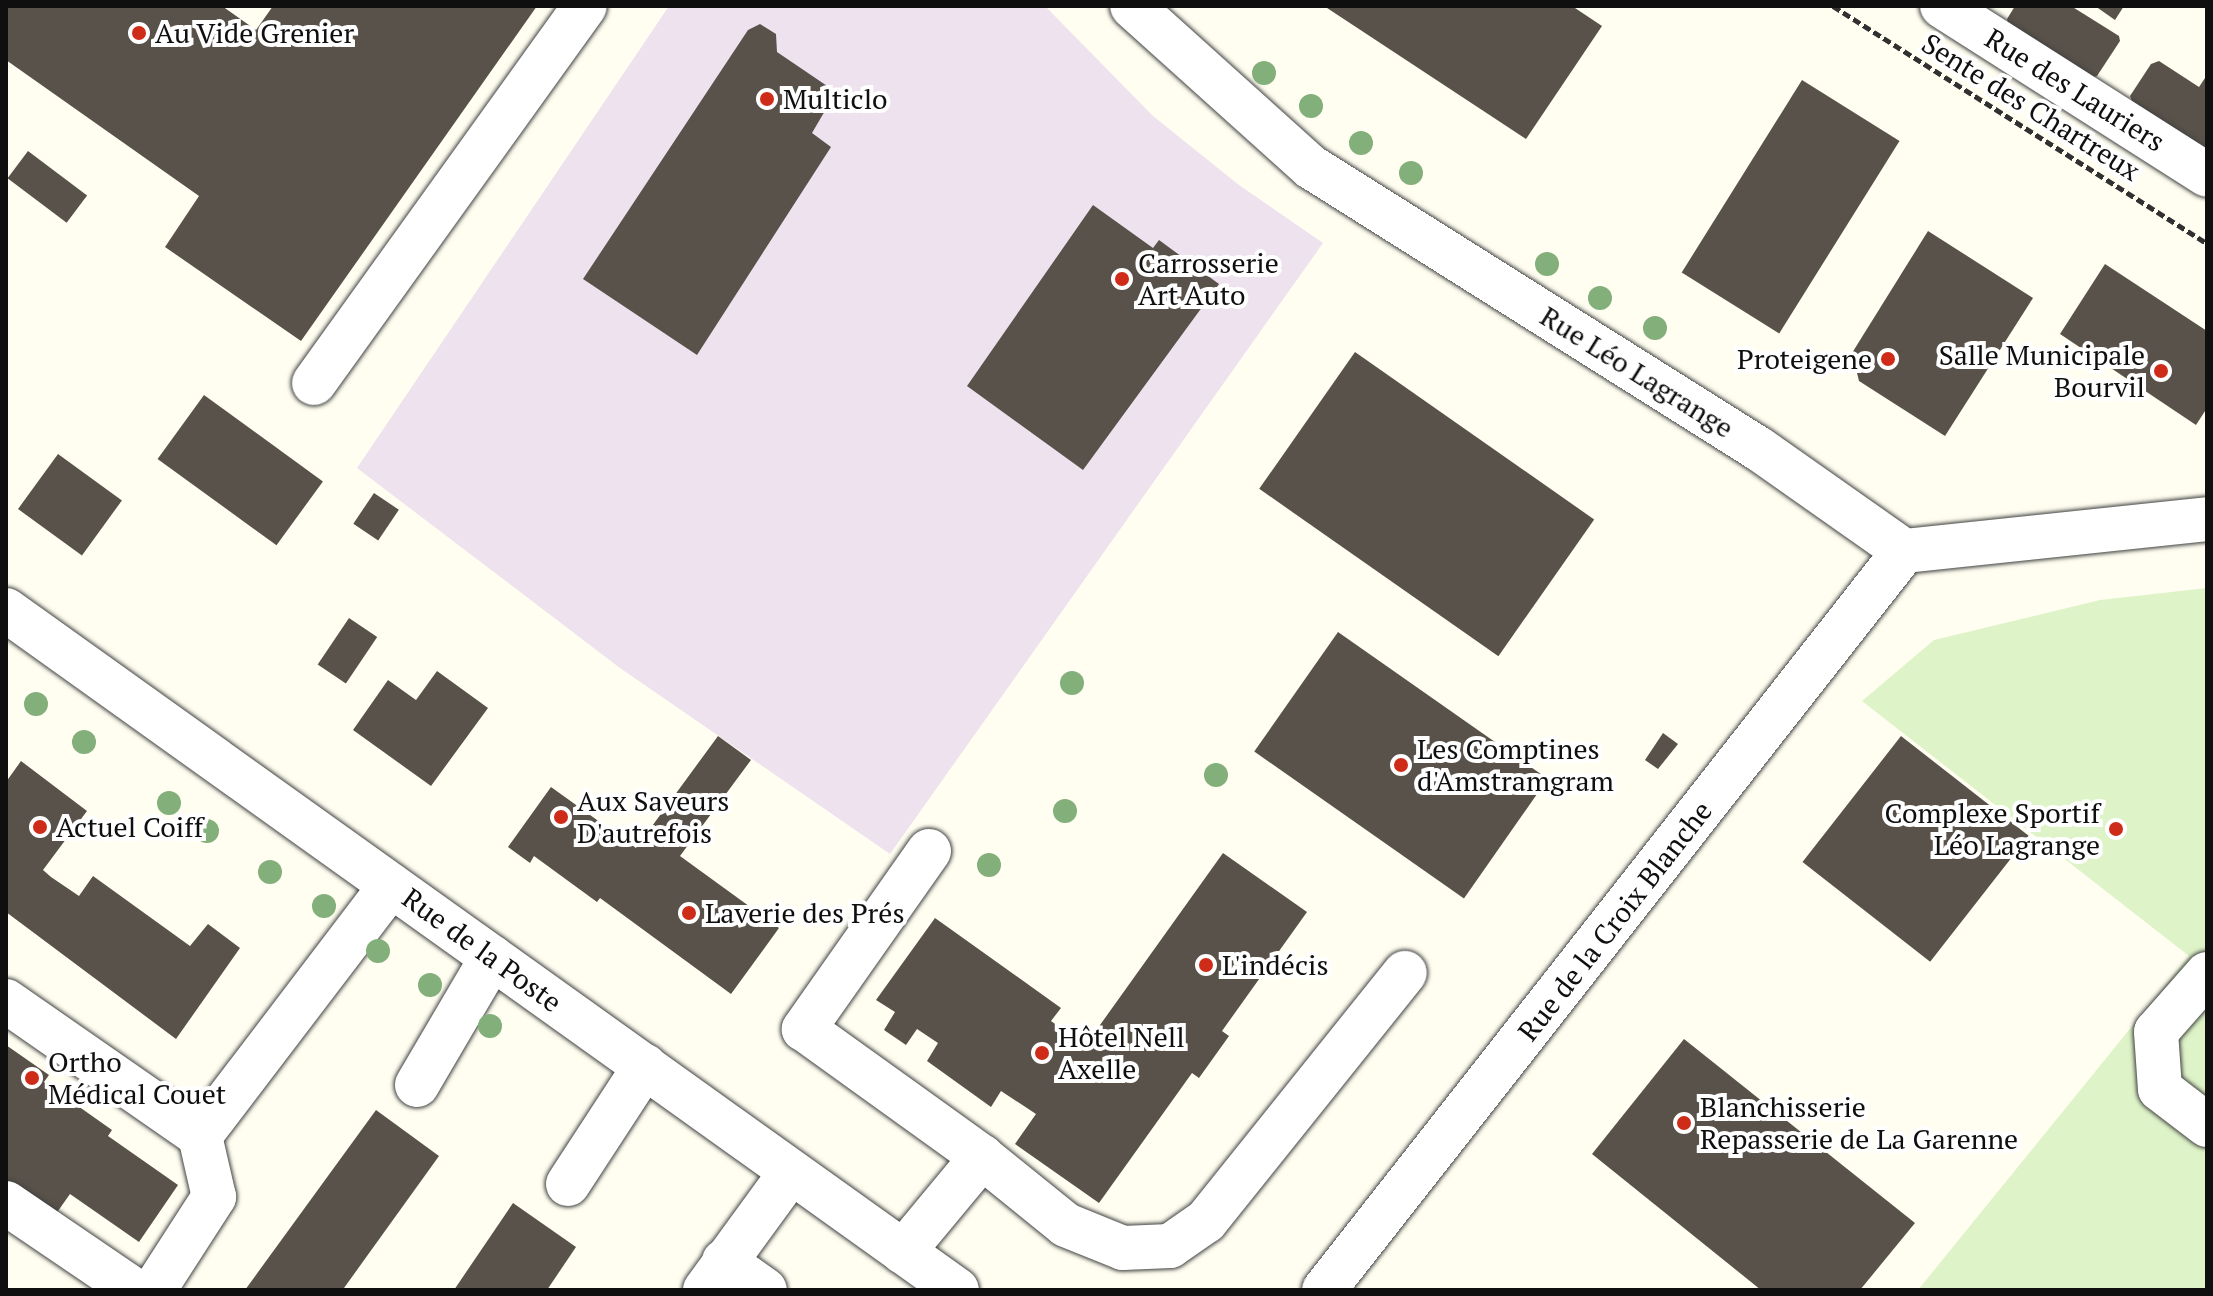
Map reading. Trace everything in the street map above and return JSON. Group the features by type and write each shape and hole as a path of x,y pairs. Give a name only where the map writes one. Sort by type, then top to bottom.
{"street":[{"path":"314,383 585,6"},
{"name":"Rue Léo Lagrange","path":"1132,6 1311,167 1759,449 1904,551"},
{"name":"Rue des Lauriers","path":"1942,6 2207,175"},
{"path":"1904,551 2207,519"},
{"name":"Rue de la Croix Blanche","path":"1324,1290 1904,551"},
{"name":"Rue de la Poste","path":"6,610 957,1290"},
{"path":"929,851 804,1029 982,1157 1066,1225 1123,1248 1170,1246 1206,1221 1405,973"},
{"path":"200,1136 391,885"},
{"path":"417,1085 492,957"},
{"path":"2207,974 2156,1032 2160,1089 2207,1125"},
{"path":"6,1001 200,1136 214,1197 154,1290"},
{"path":"568,1184 645,1066"},
{"path":"903,1252 982,1157"},
{"path":"765,1290 715,1276 791,1172"},
{"path":"6,1203 134,1290"}],"path":[{"name":"Sente des Chartreux","path":"1833,6 2207,243"}],"shaded area":[{"path":"669,6 1045,6 1153,116 1239,185 1323,243 890,854 620,668 357,468"}],"green space":[{"name":"Complexe Sportif Léo Lagrange","path":"2207,588 2207,1290 1918,1290 2189,956 1862,701 1934,640 2100,600"}],"building":[{"path":"6,6 222,6 256,30 273,6 537,6 301,341 165,247 199,196 6,60"},
{"path":"1324,6 1572,6 1602,26 1526,139"},
{"path":"2015,6 2071,6 2119,36 2120,41 2097,76 2090,78 2009,26 2007,19"},
{"path":"2095,6 2124,6 2115,20"},
{"path":"760,24 776,34 777,52 836,92 812,133 831,147 697,355 583,279 748,30"},
{"path":"2159,61 2199,87 2207,75 2207,155 2134,106 2130,96 2151,64"},
{"path":"1802,80 1900,141 1779,333 1682,273"},
{"path":"28,151 87,196 67,223 8,178"},
{"path":"1093,205 1153,248 1159,240 1219,284 1083,470 967,386"},
{"path":"1928,231 2033,298 1945,436 1859,381 1852,353"},
{"name":"Salle Municipale Bourvil","path":"2105,264 2207,331 2207,408 2196,425 2060,334"},
{"path":"1355,352 1594,519 1498,656 1259,489"},
{"path":"204,395 323,481 276,545 158,459"},
{"path":"58,454 122,500 82,555 18,509"},
{"path":"374,493 399,510 378,540 353,524"},
{"path":"349,618 377,637 346,683 318,664"},
{"name":"Les Comptines d'Amstramgram","path":"1338,632 1548,779 1464,898 1254,752"},
{"path":"437,671 488,708 431,786 353,730 388,680 416,700"},
{"path":"1663,733 1678,744 1658,769 1645,760"},
{"path":"718,736 751,760 680,856 779,928 731,994 600,898 597,902 534,856 530,863 508,847 551,787 636,848"},
{"path":"1901,736 2029,836 1930,962 1802,862"},
{"path":"21,761 87,811 43,870 51,877 79,896 93,876 190,946 208,924 240,948 176,1039 6,912 6,782"},
{"name":"Hôtel Nell Axelle","path":"1223,853 1307,912 1222,1031 1229,1036 1199,1078 1192,1073 1099,1203 1015,1144 1036,1114 1001,1091 991,1107 927,1061 938,1043 917,1029 906,1045 884,1030 895,1012 876,1000 935,918 1061,1008 1051,1021 1085,1046"},
{"path":"1684,1039 1915,1223 1860,1290 1761,1290 1592,1154"},
{"path":"6,1045 49,1075 44,1082 112,1130 108,1136 178,1185 139,1242 70,1194 53,1218 6,1185"},
{"path":"376,1110 439,1156 344,1288 245,1290"},
{"path":"513,1203 576,1247 547,1290 454,1290"}],"place":[{"name":"Au Vide Grenier","path":"139,33"},
{"name":"Multiclo","path":"767,99"},
{"name":"Carrosserie Art Auto","path":"1122,279"},
{"name":"Proteigene","path":"1888,359"},
{"name":"Salle Municipale Bourvil","path":"2161,371"},
{"name":"Les Comptines d'Amstramgram","path":"1401,765"},
{"name":"Aux Saveurs D'autrefois","path":"561,817"},
{"name":"Actuel Coiff","path":"40,827"},
{"name":"Complexe Sportif Léo Lagrange","path":"2116,829"},
{"name":"Laverie des Prés","path":"689,913"},
{"name":"L'indécis","path":"1206,965"},
{"name":"Hôtel Nell Axelle","path":"1042,1053"},
{"name":"Ortho Médical Couet","path":"32,1078"},
{"name":"Blanchisserie Repasserie de La Garenne","path":"1684,1123"}]}
